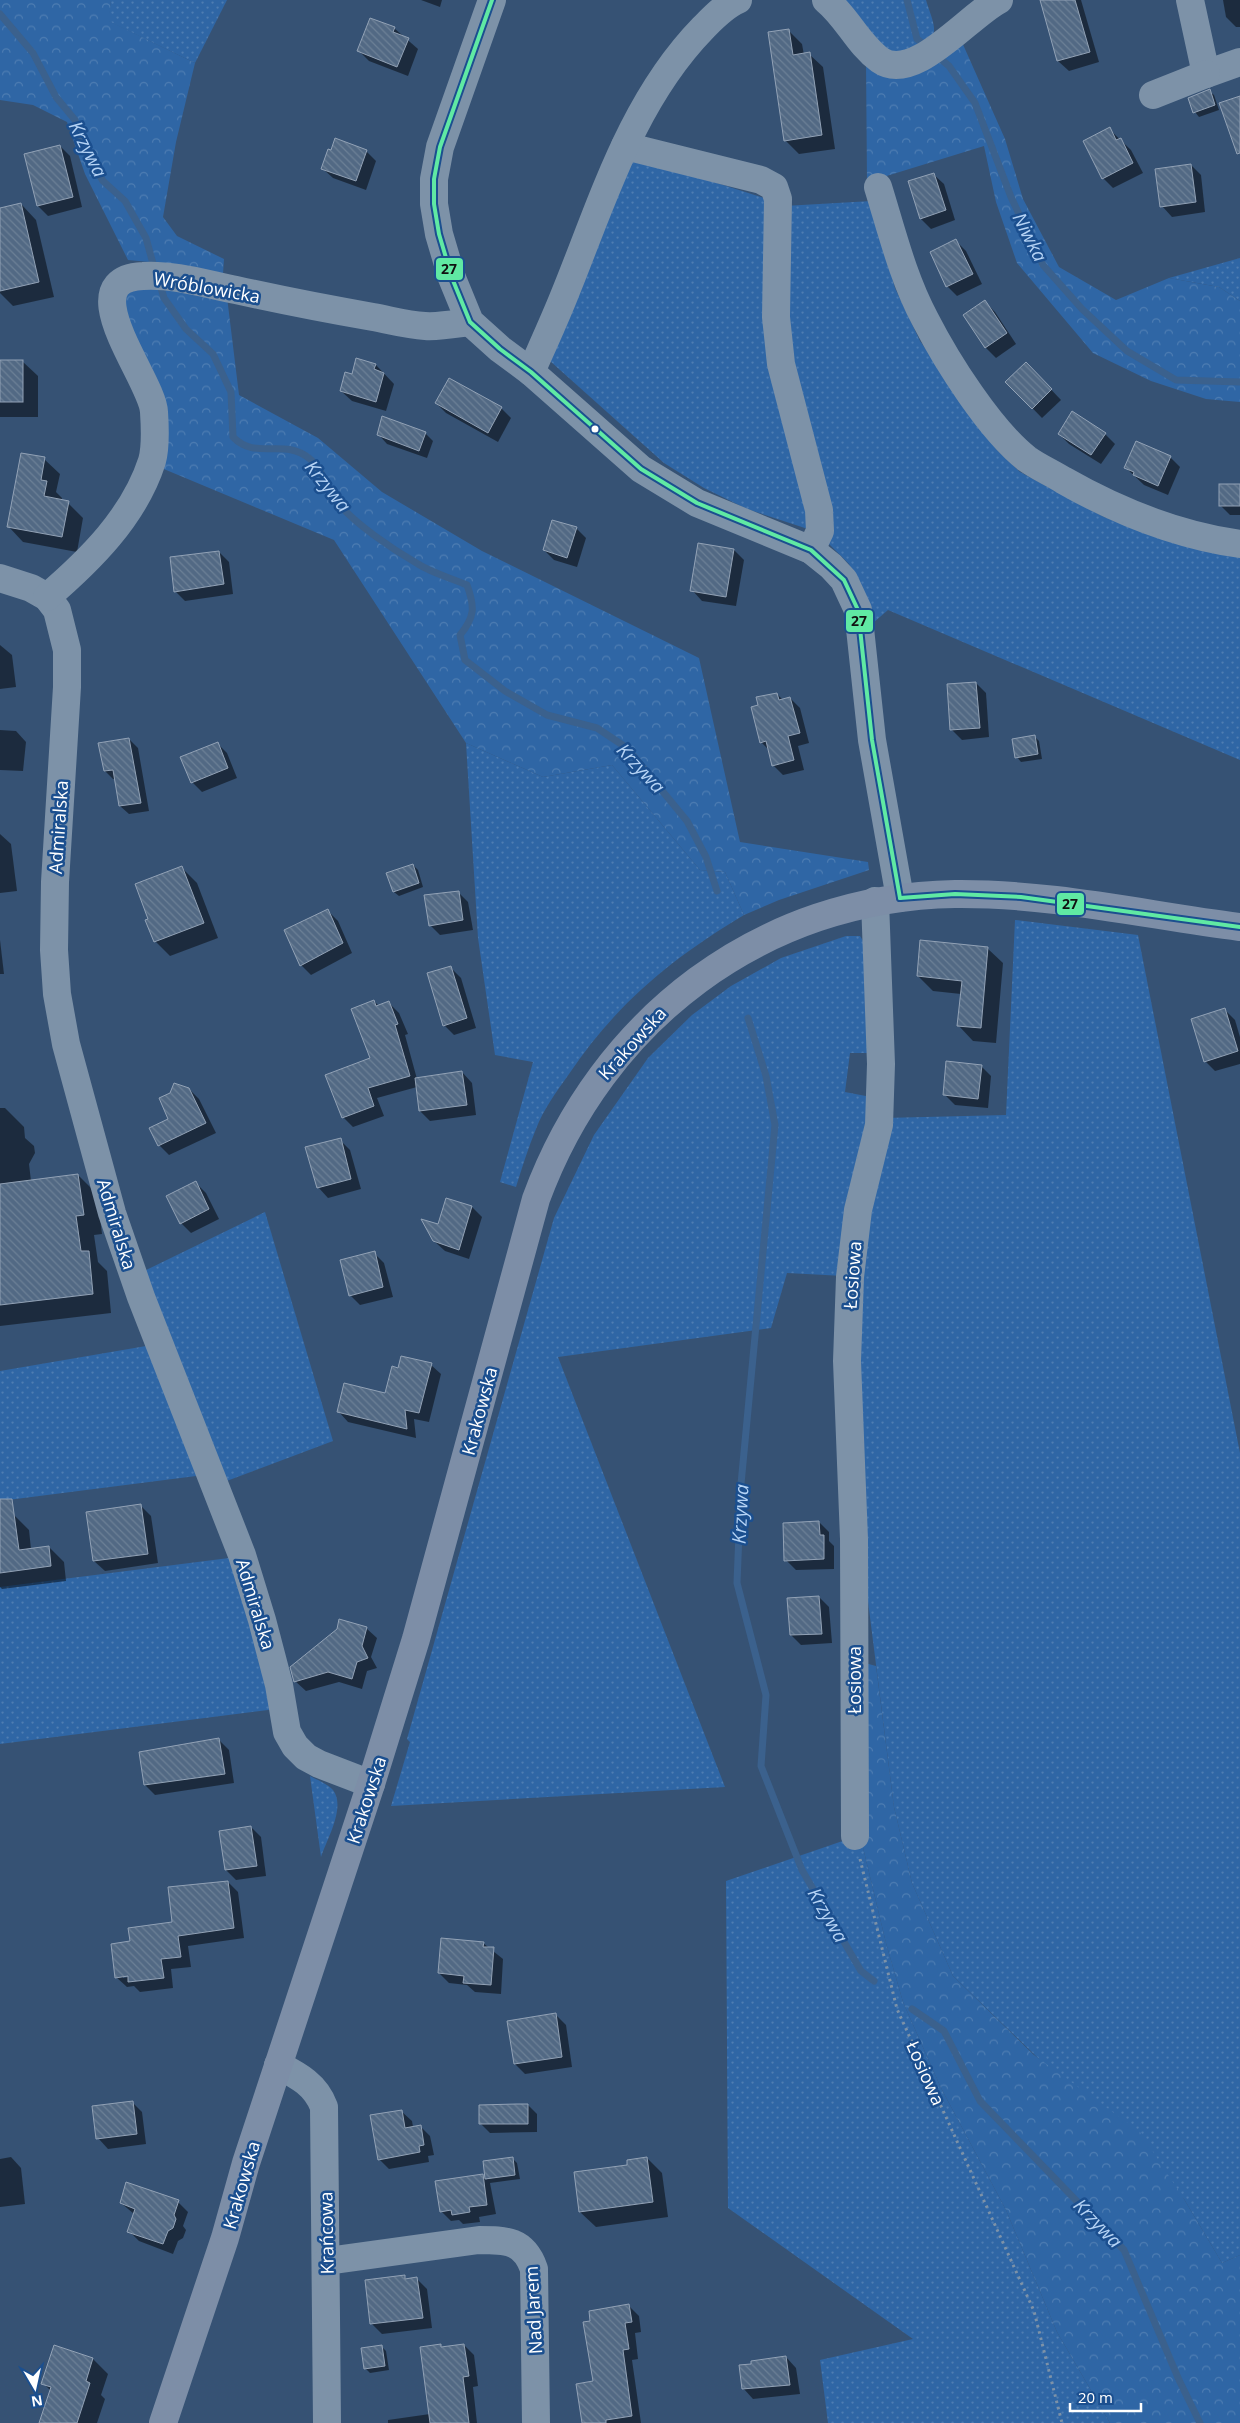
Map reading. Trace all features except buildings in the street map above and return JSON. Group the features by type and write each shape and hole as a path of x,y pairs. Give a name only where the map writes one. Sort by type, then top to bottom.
{"main road":[{"name":"Krakowska","path":"163,2423 225,2238 278,2065 371,1784 422,1620 536,1199 554,1155 582,1102 608,1066 642,1027 704,974 772,935 816,917 888,900 955,894 1021,897 1240,927"}],"street":[{"path":"470,322 452,278 439,234 434,204 434,179 440,147 492,0"},
{"path":"531,372 625,146 638,120 685,47 713,18 738,0"},
{"path":"826,0 879,59 891,66 904,65 929,53 968,21 998,0"},
{"path":"1190,0 1206,74"},
{"path":"1153,95 1240,62"},
{"path":"625,146 761,180 774,187 778,199 776,317 781,364 818,510 820,531 811,550"},
{"path":"878,187 904,272 924,319 959,377 1004,436 1028,459 1122,512 1168,528 1240,544"},
{"name":"Wróblowicka","path":"48,598 79,569 112,532 137,496 152,460 154,409 148,389 123,341 112,307 112,295 115,286 122,280 143,276 181,279 331,310 425,326 470,322"},
{"name":"Łosiowa","path":"470,322 500,349 531,372 641,468 697,503 811,550 831,566 844,580 858,610 888,900 879,1125 858,1210 850,1277 847,1360 854,1539 854,1836"},
{"path":"0,578 31,588 48,598"},
{"name":"Admiralska","path":"48,598 57,610 68,650 55,882 54,950 58,994 66,1044 79,1094 112,1213 140,1297 242,1555 272,1657 287,1732 295,1746 306,1757 318,1764 371,1784"},
{"name":"Krańcowa","path":"278,2065 311,2085 320,2094 324,2107 327,2260 327,2423"},
{"name":"Nad Jarem","path":"327,2260 479,2240 503,2240 519,2246 529,2255 534,2270 536,2423"}],"path":[{"name":"Łosiowa","path":"854,1836 897,2009 1034,2311 1062,2423"}],"green space":[{"path":"0,0 111,0 109,21 195,63 176,142 163,217 177,236 224,259 223,274 182,265 128,260 85,174 67,122 33,105 0,100"},
{"path":"111,0 227,0 195,63 108,21"},
{"path":"840,0 926,0 934,28 931,39 921,49 899,53 884,53"},
{"path":"961,40 1005,139 1023,199 1059,267 1116,300 1169,278 1219,287 1240,301 1240,402 1206,399 1151,381 1093,353 1017,263 996,202 984,146 867,182 866,60"},
{"path":"629,155 770,200 811,530 747,509 704,488 664,463 550,361"},
{"path":"872,201 895,288 920,341 997,450 1020,472 1104,517 1150,534 1240,552 1240,760 888,610 873,623 849,564 824,539 787,364 784,206"},
{"path":"1240,258 1240,301 1219,287 1169,278"},
{"path":"142,283 227,297 239,395 318,438 382,492 482,551 699,658 740,842 868,862 869,870 779,900 744,915 725,872 700,870 612,765 543,777 466,743 334,540 159,467 122,309 125,294"},
{"path":"466,743 543,777 612,765 700,870 725,872 744,915 669,966 626,1004 606,1026 587,1049 546,1108 533,1136 516,1187 500,1182 533,1062 495,1055 478,938"},
{"path":"1015,920 1138,935 1240,1453 1240,2255 1222,2263 1184,2199 953,1976 912,1883 894,1807 860,1538 857,1277 884,1118 1006,1115"},
{"path":"846,936 860,936 867,947 867,1053 850,1053 845,1092 871,1097 844,1276 787,1273 771,1328 558,1357 725,1787 391,1806 410,1742 407,1739 554,1218 594,1135 648,1058 692,1015 731,986 781,958"},
{"path":"265,1212 333,1441 224,1482 140,1273"},
{"path":"152,1345 204,1475 0,1501 0,1371"},
{"path":"237,1557 276,1709 0,1744 0,1587"},
{"path":"861,1662 876,1666 894,1807 912,1883 953,1976 1034,2055 1140,2132 1184,2199 1222,2263 1240,2255 1240,2423 1110,2423 1057,2332 1006,2210 941,2088 903,2002 886,1943 860,1835"},
{"path":"310,1776 331,1788 336,1797 337,1805 334,1823 321,1857"},
{"path":"860,1835 886,1943 903,2002 941,2088 1006,2210 1057,2332 1110,2423 828,2423 820,2360 913,2339 728,2208 726,1881"}],"waterway":[{"name":"Niwka","path":"907,0 917,39 926,46"},
{"name":"Krzywa","path":"0,14 33,53 56,97 75,120 84,149 103,181 125,201 146,238 155,271"},
{"name":"Niwka","path":"936,55 949,66 975,103 1011,197 1043,265 1082,309 1127,351 1176,380 1240,382"},
{"name":"Krzywa","path":"159,281 164,298 186,329 213,354 231,392 233,437 242,444 251,447 290,450 310,459 321,473 336,501 374,536 423,567 467,585 472,612 469,623 460,635 465,660 505,691 547,715 597,728 627,748 687,821 706,857 717,891"},
{"name":"Krzywa","path":"748,1018 766,1076 775,1125 741,1484 737,1583 766,1695 761,1766 802,1870 861,1971 874,1981"},
{"name":"Krzywa","path":"912,2009 944,2031 980,2101 1124,2250 1179,2380 1200,2423"}],"transit line":[{"name":"27","path":"492,0 440,147 434,179 434,204 439,234 452,278 470,322 500,349 531,372 641,469 697,503 811,550 844,580 858,610 872,740 900,898"},
{"name":"27","path":"900,898 955,894 1021,897 1240,927"}]}
